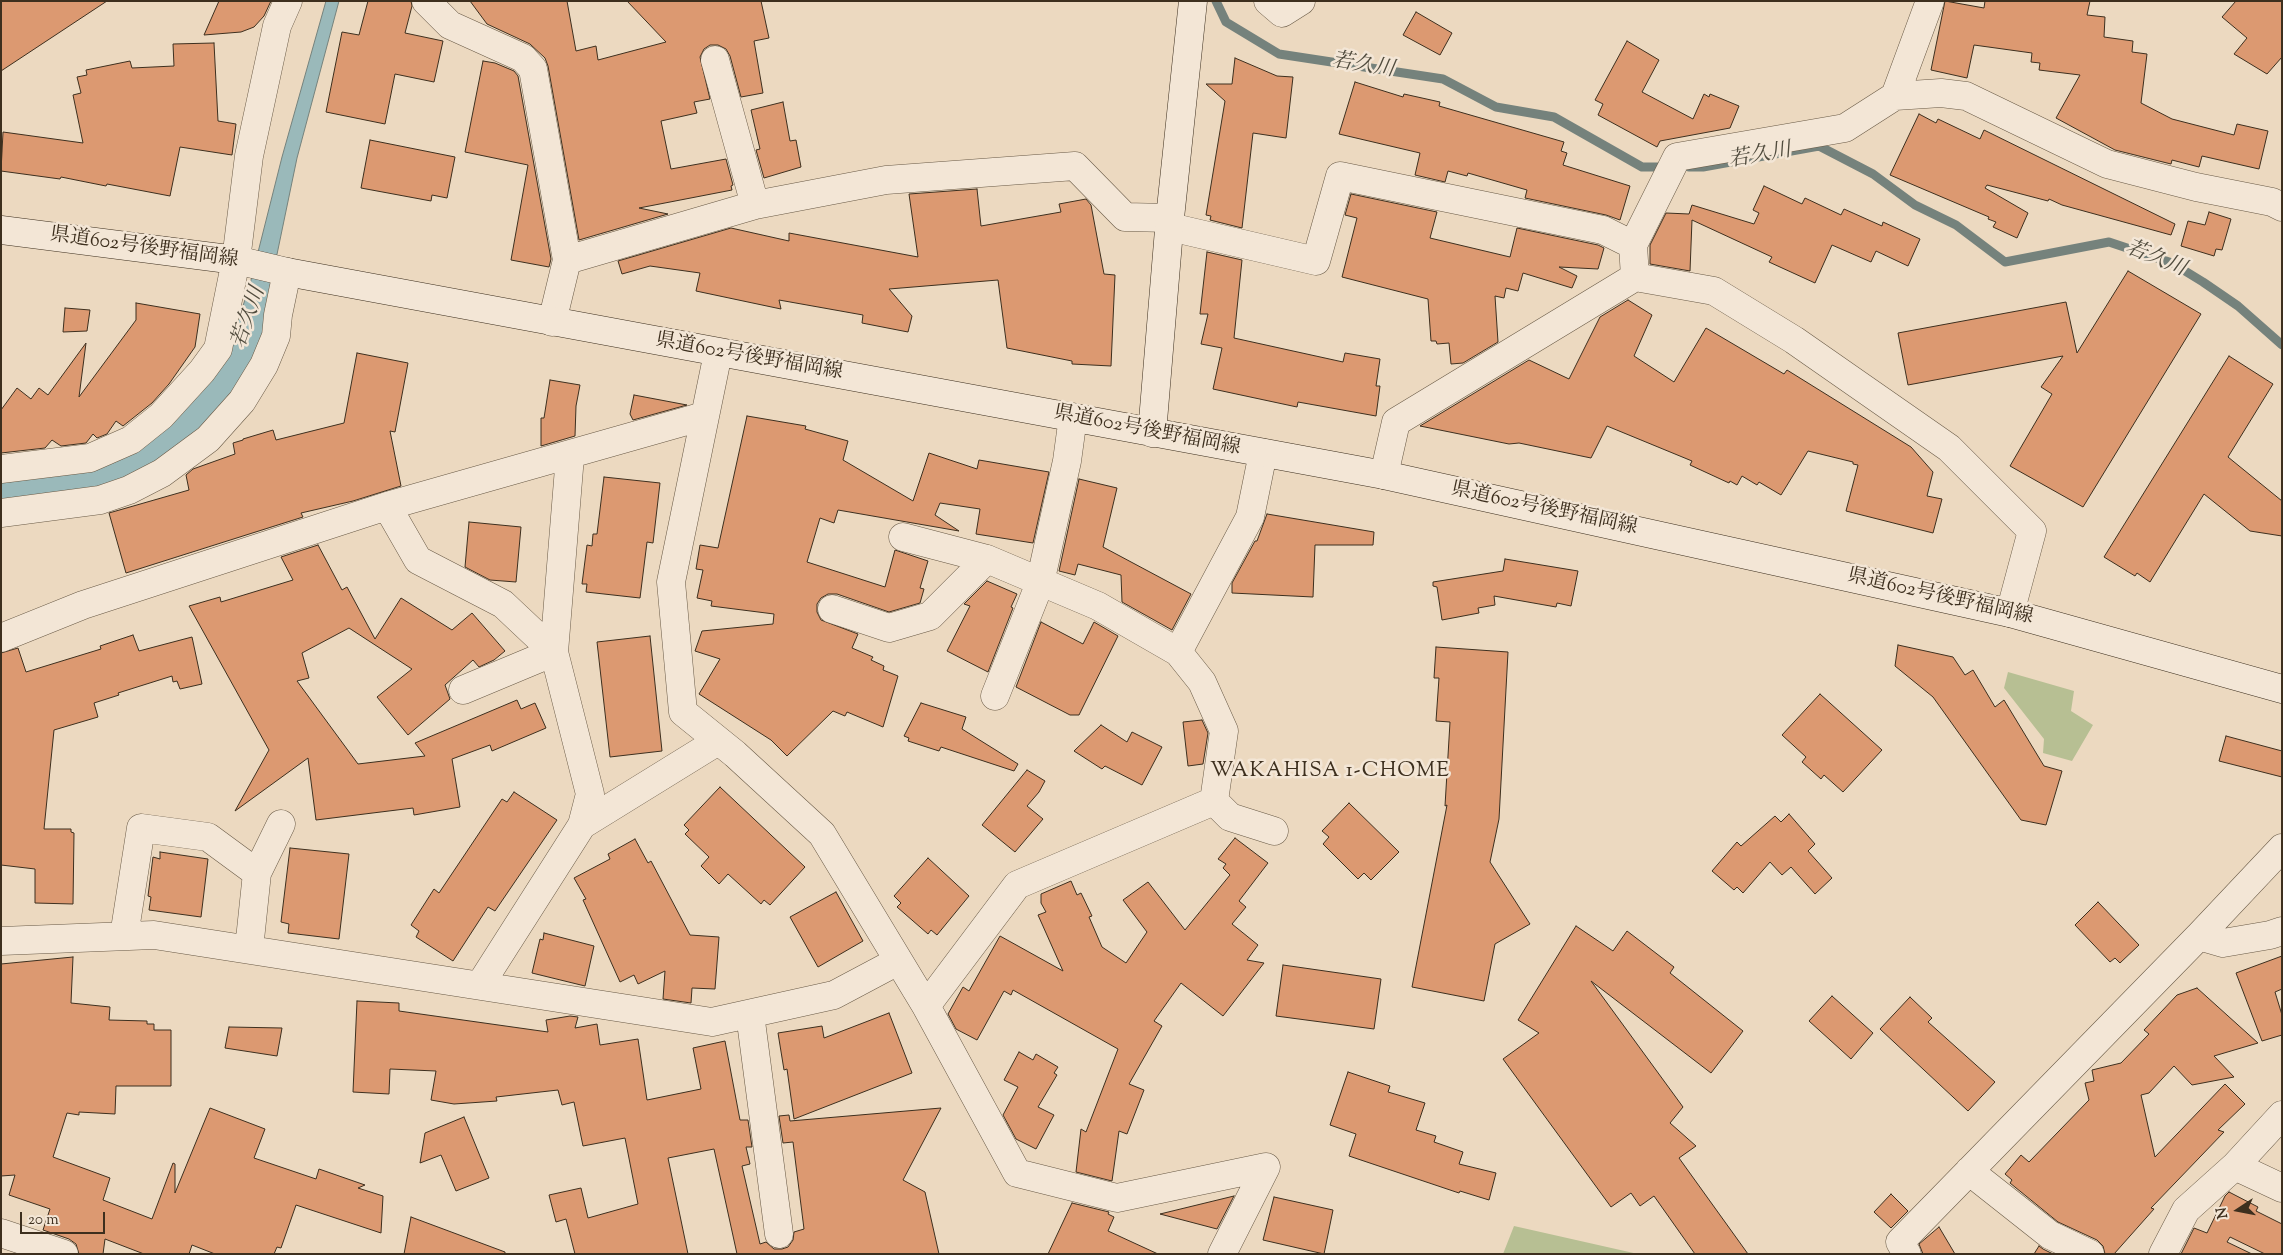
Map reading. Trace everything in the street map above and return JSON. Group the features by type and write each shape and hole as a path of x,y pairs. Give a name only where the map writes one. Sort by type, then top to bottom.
{"street":[{"path":"1,469 90,458 131,440 161,416 202,372 218,349 236,260 249,156 277,26 288,1"},
{"path":"426,1 450,25 523,58 533,69 567,260 552,322"},
{"path":"1268,1 1282,13 1301,1"},
{"path":"1895,96 1930,1"},
{"path":"1152,434 1170,222 1192,7"},
{"path":"715,60 755,205"},
{"path":"1635,277 1633,245 1677,157 1845,128 1895,96 1941,92 1966,96 2107,164 2196,187 2272,202 2282,207"},
{"path":"567,260 755,205 886,180 1075,166 1125,217 1170,222 1316,261 1340,176 1602,230 1633,245"},
{"name":"県道602号後野福岡線","path":"1,230 236,260 287,272 552,322 1152,434 1384,475 2010,613 2282,689"},
{"path":"1,513 100,500 129,490 162,473 208,439 242,401 264,365 276,336 287,272"},
{"path":"1384,475 1396,422 1635,277 1714,290 1794,340 1949,448 2032,531 2010,613"},
{"path":"718,353 671,582 683,712 822,834 926,1006 1017,1173 1118,1198 1266,1167 1222,1254"},
{"path":"1,638 83,605 387,506 570,456 704,416"},
{"path":"995,696 1040,583 1067,461 1073,418"},
{"path":"1178,652 1250,517 1263,453"},
{"path":"480,985 582,825 590,794 554,652 570,456"},
{"path":"387,506 418,560 503,604 554,652"},
{"path":"903,537 988,560 1098,606 1178,652 1202,682 1224,730 1214,801"},
{"path":"832,609 889,628 930,616 988,560"},
{"path":"463,690 554,652"},
{"path":"582,825 718,741"},
{"path":"1214,801 1230,817 1274,831"},
{"path":"926,1006 1017,885 1214,801"},
{"path":"249,949 256,873 281,824"},
{"path":"124,936 141,828 208,837 256,873"},
{"path":"1907,1254 1900,1242 2199,936 2282,848"},
{"path":"2199,936 2223,943 2270,935 2282,931"},
{"path":"1,941 154,935 712,1022 834,995 898,961"},
{"path":"750,1014 779,1234"},
{"path":"2163,1254 2186,1210 2235,1166 2282,1115"},
{"path":"2235,1166 2282,1188"},
{"path":"1969,1171 2050,1235 2090,1254"},
{"path":"1,1232 64,1254"}],"green space":[{"path":"2008,672 2074,691 2071,711 2093,725 2072,761 2043,753 2044,739 2004,688"},
{"path":"1514,1226 1638,1254 1503,1254"}],"water":[{"path":"326,1 339,1 297,158 270,288 260,350 222,411 182,448 96,493 1,506 1,477 89,466 233,337 250,284 282,157"}],"building":[{"path":"1,1 107,1 1,71"},
{"path":"219,1 271,1 264,16 254,27 241,32 204,35"},
{"path":"368,1 411,1 412,6 405,33 443,41 434,82 395,74 385,124 326,112 342,32 359,35"},
{"path":"470,1 567,1 576,51 596,46 598,60 666,42 627,1 761,1 769,38 754,41 763,93 741,97 730,56 726,49 718,45 710,45 704,49 700,57 710,99 694,102 697,113 661,121 671,169 726,159 733,185 731,186 732,190 639,208 668,214 579,240 545,58 530,44 487,24"},
{"path":"1945,1 1984,8 1985,1 2090,1 2087,15 2105,17 2104,37 2133,41 2132,52 2147,54 2141,103 2172,119 2234,135 2237,124 2268,131 2259,169 2202,156 2199,167 2172,160 2171,164 2115,150 2056,118 2080,75 2039,70 2040,63 2031,62 2032,53 1974,45 1967,78 1931,70"},
{"path":"2236,1 2282,1 2282,57 2267,74 2234,54 2247,38 2222,17"},
{"path":"1416,12 1452,33 1440,55 1403,35"},
{"path":"1627,41 1659,60 1642,92 1693,119 1704,94 1709,97 1710,94 1739,106 1730,128 1660,141 1657,147 1598,115 1603,104 1595,100"},
{"path":"214,43 218,121 236,124 232,155 180,147 170,196 61,177 60,179 1,171 3,132 83,143 73,95 81,93 77,77 87,75 86,70 130,61 132,68 174,66 173,44"},
{"path":"1235,58 1277,76 1293,77 1286,138 1253,133 1242,228 1210,220 1211,216 1206,215 1225,101 1206,84 1232,84"},
{"path":"483,61 495,63 514,71 518,76 551,259 549,267 511,260 528,165 465,152"},
{"path":"1355,82 1403,97 1404,94 1440,102 1439,106 1564,142 1561,151 1567,153 1563,165 1630,186 1620,220 1606,215 1525,198 1527,190 1468,173 1467,176 1448,171 1445,182 1415,175 1420,153 1339,134"},
{"path":"783,102 790,141 796,140 801,167 764,178 756,150 760,149 751,110"},
{"path":"1919,114 1936,123 1938,119 1980,139 1984,130 2175,224 2171,235 2062,205 2049,199 2048,201 1987,185 1985,188 2028,213 2017,238 1993,227 1996,222 1988,219 1989,217 1890,175"},
{"path":"370,140 455,157 447,198 432,195 431,201 361,188"},
{"path":"1764,186 1802,204 1805,198 1841,215 1844,209 1882,226 1883,222 1920,239 1908,266 1876,251 1871,262 1832,245 1815,283 1769,262 1772,257 1692,220 1690,271 1650,264 1650,245 1666,213 1689,214 1692,205 1754,224 1759,213 1753,210"},
{"path":"977,189 981,226 1061,212 1059,204 1086,199 1091,205 1104,274 1115,275 1111,366 1072,364 1072,361 1007,348 998,280 889,289 912,316 908,332 862,323 863,315 779,300 781,309 696,291 700,273 650,266 622,274 618,261 731,228 789,241 789,233 918,257 909,194"},
{"path":"1351,194 1437,212 1430,238 1510,257 1517,228 1598,245 1604,248 1598,269 1559,267 1577,276 1572,288 1523,273 1518,291 1506,288 1504,298 1495,296 1498,342 1463,363 1451,364 1449,343 1437,344 1436,341 1431,341 1428,299 1342,277 1357,218 1345,215"},
{"path":"2209,212 2231,219 2222,250 2216,249 2214,256 2181,246 2188,221 2205,225"},
{"path":"1207,252 1242,260 1234,338 1343,362 1345,353 1380,359 1376,386 1380,386 1376,416 1298,402 1297,407 1213,389 1222,348 1201,344 1208,314 1200,314"},
{"path":"2128,271 2201,314 2083,507 2010,466 2052,394 2041,387 2063,356 1908,385 1898,333 2066,302 2077,353"},
{"path":"1628,300 1652,315 1634,356 1674,382 1706,328 1784,374 1787,370 1911,447 1933,472 1927,496 1942,499 1933,533 1846,511 1858,465 1853,464 1853,462 1808,451 1781,495 1759,482 1757,485 1742,476 1737,485 1730,481 1729,483 1690,465 1692,461 1607,426 1591,458 1519,443 1509,444 1420,426 1529,360 1569,379 1600,317"},
{"path":"136,303 200,314 195,347 169,384 152,403 123,426 116,421 107,434 97,438 93,434 86,443 61,446 52,440 45,448 1,453 1,410 17,388 31,399 39,388 48,395 86,343 79,397 136,320"},
{"path":"65,308 90,310 87,331 63,332"},
{"path":"357,353 408,363 395,432 390,431 401,486 353,501 301,513 303,517 126,573 109,513 189,490 186,475 193,469 235,454 233,443 243,439 273,430 276,440 344,423"},
{"path":"2229,356 2273,384 2228,457 2282,501 2282,536 2250,531 2204,494 2150,582 2137,573 2135,576 2104,557"},
{"path":"550,380 580,385 576,406 575,436 541,446 541,418 544,418"},
{"path":"634,395 687,405 633,420 630,414"},
{"path":"747,416 806,426 805,429 848,441 843,460 913,501 929,453 977,469 979,460 1049,472 1033,543 976,534 980,509 940,503 935,515 959,531 838,510 834,523 820,518 807,562 885,587 895,550 928,561 920,588 924,589 920,603 889,612 837,594 828,594 821,598 817,604 817,612 821,620 858,634 852,648 873,657 871,660 884,666 883,670 898,676 883,727 847,712 845,716 833,711 787,756 771,740 699,694 720,659 695,651 702,631 773,624 774,614 711,606 712,601 697,598 703,570 696,569 700,545 718,548"},
{"path":"604,477 660,483 653,543 647,542 640,598 586,592 587,584 582,584 587,545 592,546 593,534 597,534"},
{"path":"1079,479 1117,488 1103,547 1191,594 1172,630 1122,602 1121,575 1078,564 1075,575 1059,571"},
{"path":"1267,514 1374,532 1373,545 1315,545 1313,597 1232,593 1232,583 1255,541 1257,541"},
{"path":"469,522 521,527 516,582 490,580 465,567"},
{"path":"318,545 342,590 347,587 375,639 401,598 452,630 472,613 505,651 494,660 479,667 473,660 445,685 450,699 408,735 377,697 412,669 349,628 302,653 309,678 297,681 358,764 425,756 415,743 517,700 521,709 535,703 546,728 492,751 490,745 452,759 460,807 414,815 413,808 316,820 308,758 235,811 269,750 189,606 220,597 221,602 293,580 281,557"},
{"path":"1505,559 1578,571 1571,606 1557,603 1556,607 1494,596 1495,605 1478,608 1479,613 1442,620 1437,587 1433,586 1433,582 1503,571"},
{"path":"987,581 1017,594 988,672 947,651 970,606 964,604"},
{"path":"1041,622 1083,644 1094,622 1118,636 1079,715 1070,715 1016,687"},
{"path":"133,635 139,651 192,637 202,684 180,689 177,681 173,682 172,676 118,693 119,695 94,703 98,717 54,730 44,829 71,829 71,832 74,833 73,904 35,903 35,869 1,865 1,653 18,648 26,672 101,649 100,646"},
{"path":"650,636 662,751 610,757 597,642"},
{"path":"1898,645 1953,657 1965,675 1973,670 1995,707 2004,700 2044,766 2062,771 2046,825 2021,820 1933,697 1895,666"},
{"path":"1436,647 1508,652 1499,819 1490,862 1530,924 1495,944 1484,1001 1412,987 1447,805 1445,806 1450,722 1436,721 1439,678 1434,678"},
{"path":"1820,694 1882,750 1843,792 1824,775 1821,779 1802,762 1806,757 1782,735"},
{"path":"921,703 966,717 962,729 1018,764 1014,771 941,747 939,751 908,741 909,738 904,736"},
{"path":"1202,720 1208,733 1203,764 1188,766 1183,722"},
{"path":"1101,725 1127,742 1132,732 1162,747 1142,785 1105,766 1102,769 1074,751"},
{"path":"2226,736 2282,751 2282,777 2219,761"},
{"path":"1027,770 1045,781 1039,792 1027,806 1043,819 1015,852 982,825"},
{"path":"720,787 805,867 770,905 764,900 761,904 728,874 719,884 701,866 709,857 685,834 689,830 684,825"},
{"path":"514,792 557,820 495,911 488,907 453,961 416,937 419,931 411,925 434,889 439,893 502,799 507,802"},
{"path":"1349,803 1399,852 1371,880 1364,873 1358,879 1323,844 1329,837 1322,831"},
{"path":"1789,814 1815,844 1808,851 1832,878 1815,894 1791,867 1782,875 1770,862 1743,893 1737,887 1734,890 1712,871 1737,842 1741,846 1775,816 1781,822"},
{"path":"1235,838 1268,863 1239,901 1246,907 1232,924 1258,945 1247,960 1264,963 1223,1016 1181,983 1154,1021 1162,1026 1129,1084 1144,1090 1127,1134 1119,1131 1112,1181 1076,1172 1081,1129 1086,1132 1118,1049 1013,990 1011,995 1004,991 977,1040 956,1029 948,1014 963,987 969,991 1000,936 1063,971 1038,915 1046,912 1041,903 1041,894 1071,881 1077,895 1081,893 1092,916 1089,917 1102,947 1126,963 1147,932 1123,900 1148,882 1185,930 1230,875 1223,868 1226,864 1218,859"},
{"path":"635,839 648,863 651,861 690,935 719,937 715,989 692,988 691,1003 663,999 665,971 638,984 634,975 620,982 583,900 586,899 574,878 610,859 608,854"},
{"path":"290,848 349,854 339,939 288,933 289,924 281,922"},
{"path":"160,852 208,859 201,917 149,910 151,897 148,896 153,857 160,859"},
{"path":"928,858 969,896 937,935 931,930 928,934 897,907 901,903 894,896"},
{"path":"836,892 863,941 818,967 790,917"},
{"path":"2098,902 2139,945 2120,963 2115,958 2110,962 2075,925"},
{"path":"1576,926 1613,951 1627,931 1674,967 1670,973 1743,1031 1711,1073 1591,981 1683,1107 1670,1123 1696,1146 1679,1158 1748,1254 1695,1254 1654,1196 1640,1206 1631,1193 1611,1207 1503,1059 1539,1033 1518,1020"},
{"path":"544,933 594,946 585,986 532,973 540,939 543,940"},
{"path":"2282,956 2282,989 2275,992 2282,1015 2282,1035 2262,1041 2236,973"},
{"path":"73,957 71,1003 110,1007 109,1020 147,1021 147,1024 154,1024 154,1030 171,1030 171,1086 116,1086 115,1114 79,1112 79,1115 67,1113 53,1157 110,1178 103,1200 152,1219 173,1163 175,1164 175,1193 210,1108 265,1129 254,1158 316,1179 319,1169 365,1185 358,1188 383,1196 381,1233 296,1205 281,1248 277,1247 274,1254 215,1254 192,1245 189,1254 144,1254 105,1239 103,1254 79,1254 76,1244 69,1239 43,1230 50,1209 9,1195 15,1175 1,1176 1,964"},
{"path":"1283,965 1381,979 1374,1029 1276,1016"},
{"path":"2197,988 2258,1043 2214,1056 2234,1077 2192,1085 2174,1066 2149,1093 2141,1095 2155,1157 2225,1084 2245,1104 2218,1130 2224,1132 2151,1208 2154,1209 2114,1254 2105,1254 2103,1246 2097,1240 2058,1222 2010,1183 2012,1180 2005,1174 2021,1155 2029,1162 2089,1100 2085,1083 2094,1081 2092,1070 2121,1063 2149,1034 2144,1030 2177,995"},
{"path":"1832,996 1873,1033 1851,1059 1809,1021"},
{"path":"1910,997 1932,1018 1928,1022 1995,1082 1968,1111 1880,1029"},
{"path":"357,1001 399,1003 399,1011 548,1032 546,1020 570,1016 578,1017 575,1028 597,1024 600,1045 638,1039 647,1100 701,1089 693,1048 725,1041 740,1120 748,1120 752,1147 746,1147 750,1164 742,1166 760,1244 766,1242 774,1249 788,1247 793,1240 794,1232 804,1229 793,1142 783,1143 779,1116 789,1115 790,1121 941,1108 903,1180 925,1192 939,1254 737,1254 714,1149 668,1158 688,1254 575,1254 566,1219 556,1222 549,1195 581,1188 588,1218 638,1204 625,1138 583,1146 574,1102 562,1105 558,1090 496,1097 497,1101 454,1104 431,1100 436,1071 390,1069 389,1094 353,1092"},
{"path":"889,1013 912,1073 794,1119 787,1069 784,1070 778,1033 822,1026 824,1038"},
{"path":"229,1027 282,1028 277,1056 225,1048"},
{"path":"1019,1052 1033,1060 1036,1054 1058,1067 1054,1073 1057,1075 1038,1107 1054,1115 1036,1149 1016,1139 1003,1115 1018,1087 1004,1080"},
{"path":"1348,1072 1390,1086 1388,1092 1425,1103 1416,1130 1436,1136 1434,1142 1463,1152 1459,1164 1496,1173 1489,1200 1460,1191 1459,1193 1349,1156 1356,1134 1330,1125"},
{"path":"464,1117 489,1178 456,1191 441,1155 420,1163 425,1133"},
{"path":"2229,1192 2258,1207 2256,1211 2282,1224 2282,1254 2265,1254 2230,1237 2227,1242 2252,1254 2181,1254 2194,1228 2207,1233 2225,1196"},
{"path":"1891,1194 1908,1211 1891,1228 1874,1212"},
{"path":"1234,1196 1217,1229 1160,1214"},
{"path":"1274,1197 1333,1210 1324,1254 1263,1240"},
{"path":"1072,1203 1109,1212 1108,1214 1114,1217 1108,1231 1158,1254 1048,1254"},
{"path":"411,1217 505,1252 505,1254 404,1254"},
{"path":"1939,1227 1955,1254 1923,1254 1919,1244"},
{"path":"2039,1246 2043,1249 2053,1254 2034,1254"}],"waterway":[{"name":"若久川","path":"1216,1 1226,22 1279,54 1443,79 1496,107 1554,117 1642,167 1669,167"},
{"name":"若久川","path":"1689,167 1703,167 1819,146 1873,174 1915,205 1956,225 2005,262 2109,242 2172,263 2238,306 2282,345"}],"district":[{"name":"WAKAHISA 1-CHOME","path":"1330,772"}]}
